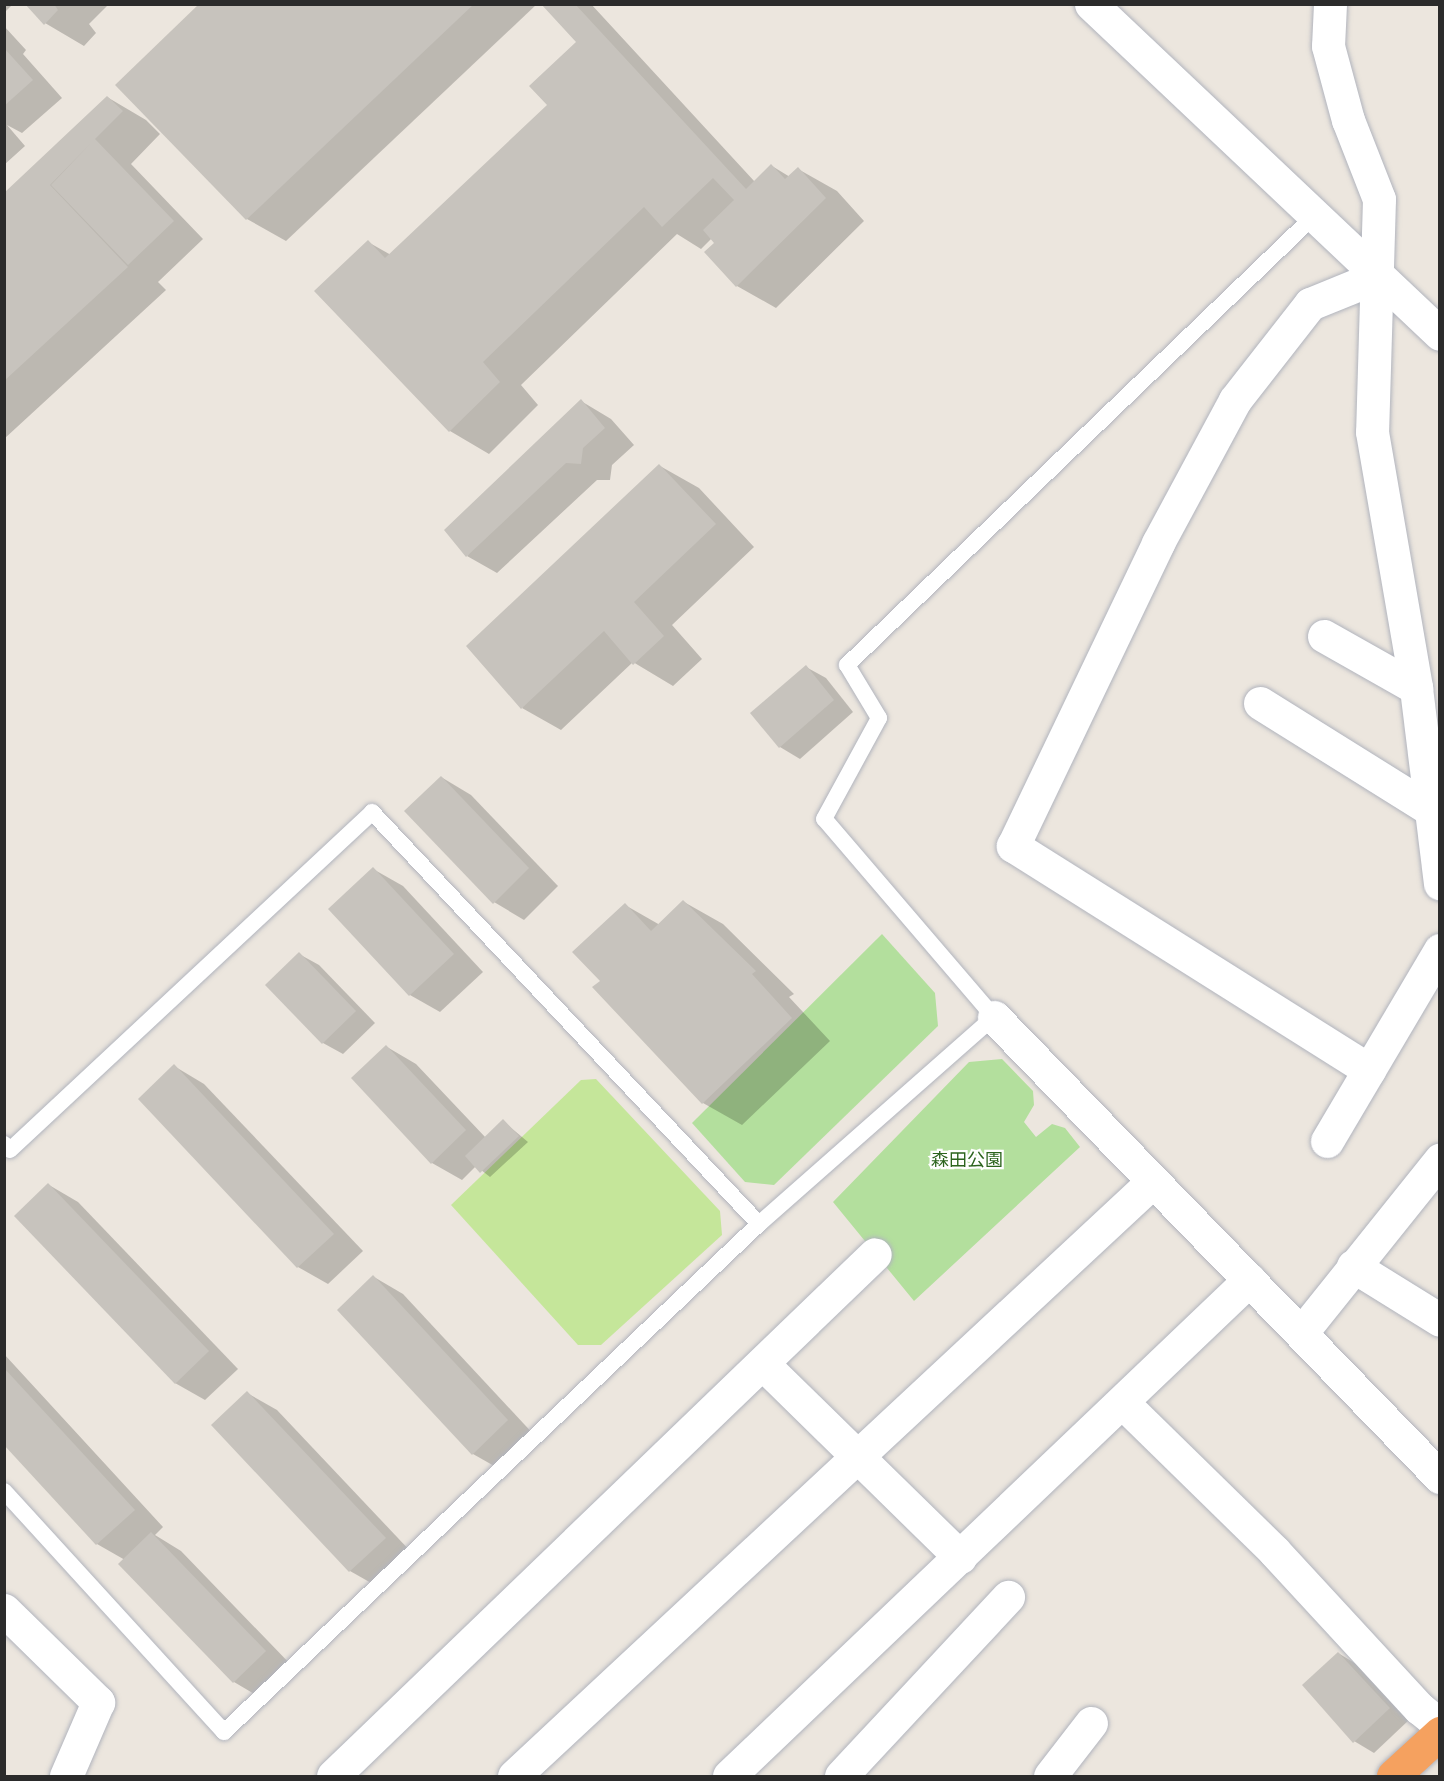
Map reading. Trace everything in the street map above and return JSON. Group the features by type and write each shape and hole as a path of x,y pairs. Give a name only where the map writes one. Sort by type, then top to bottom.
{"highway":[{"path":"1393,1776 1440,1733"}],"street":[{"path":"1091,4 1440,333"},
{"path":"1330,4 1328,46 1348,120 1379,199 1379,276 1372,432 1416,688 1440,884"},
{"path":"1369,1070 1013,846 1158,543 1235,400 1310,304 1379,276"},
{"path":"1324,636 1416,688"},
{"path":"1260,703 1431,810"},
{"path":"1327,1141 1440,950"},
{"path":"994,1017 1152,1182 1302,1332 1440,1477"},
{"path":"1302,1332 1440,1160"},
{"path":"514,1776 859,1458 1152,1182"},
{"path":"333,1776 763,1365 875,1254"},
{"path":"1353,1266 1440,1320"},
{"path":"729,1776 1250,1280"},
{"path":"763,1365 960,1557"},
{"path":"1122,1402 1274,1551 1440,1725"},
{"path":"841,1776 1008,1597"},
{"path":"4,1610 98,1702 66,1776"},
{"path":"1050,1776 1091,1723"}],"lane":[{"path":"4,1491 224,1731 759,1224 994,1017 824,819 879,718 847,665 1314,216"},
{"path":"6,1149 372,812 759,1224"}],"green space":[{"path":"882,934 935,993 938,1026 774,1185 745,1182 692,1123"},
{"name":"森田公園","path":"1002,1059 1033,1091 1034,1105 1024,1122 1036,1137 1052,1124 1065,1128 1080,1147 914,1301 833,1202 969,1062"},
{"path":"596,1079 720,1211 722,1235 601,1345 578,1345 451,1205 581,1080"}],"building":[{"path":"25,4 54,4 58,10 44,25"},
{"path":"199,4 474,4 246,220 115,85"},
{"path":"541,4 575,4 746,189 771,164 785,179 798,167 826,198 736,287 704,252 714,243 703,230 734,200 713,178 662,227 644,207 483,362 500,382 449,432 314,291 368,240 385,258 547,105 529,86 576,42"},
{"path":"4,48 33,80 4,106"},
{"path":"107,96 123,111 95,139 174,221 128,265 51,185 91,143 50,185 128,267 4,381 4,193"},
{"path":"581,399 605,428 583,448 581,464 566,463 466,557 444,530"},
{"path":"659,464 716,524 634,602 664,636 633,665 604,631 521,709 466,646"},
{"path":"806,665 834,700 779,748 750,713"},
{"path":"441,776 529,868 493,904 404,811"},
{"path":"373,867 454,954 409,996 328,909"},
{"path":"683,900 756,971 752,974 792,1018 702,1104 592,987 600,981 572,952 625,903 651,931"},
{"path":"299,952 356,1011 322,1044 265,985"},
{"path":"386,1045 466,1130 431,1164 351,1078"},
{"path":"174,1064 334,1234 297,1268 138,1099"},
{"path":"503,1119 519,1136 480,1173 465,1156"},
{"path":"48,1183 209,1351 175,1384 14,1216"},
{"path":"373,1275 508,1420 472,1455 337,1310"},
{"path":"4,1368 135,1510 96,1545 4,1445"},
{"path":"247,1391 386,1538 349,1572 211,1425"},
{"path":"151,1532 266,1651 233,1683 118,1564"},
{"path":"1338,1652 1390,1708 1353,1743 1302,1685"}]}
